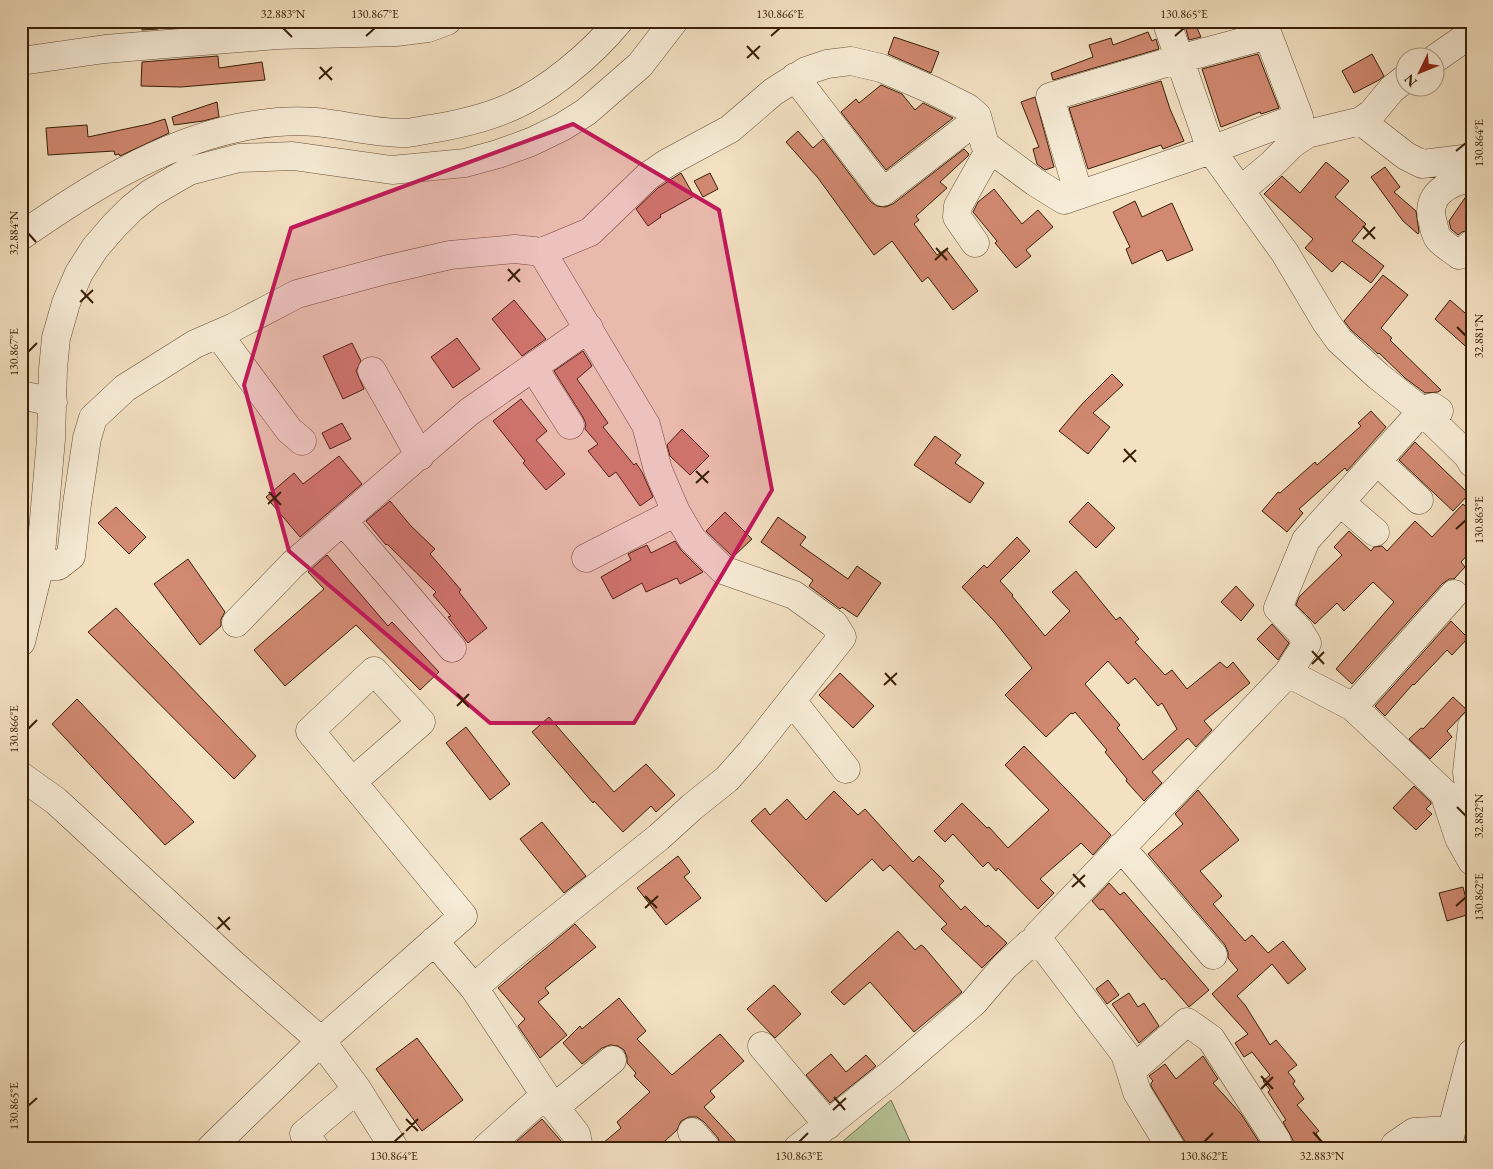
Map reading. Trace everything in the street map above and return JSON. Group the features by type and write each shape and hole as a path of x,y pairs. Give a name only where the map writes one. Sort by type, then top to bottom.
{"street":[{"path":"21,61 218,31 277,35 396,32 428,28 447,21"},
{"path":"21,236 75,199 127,169 175,148 238,128 277,123 315,122 407,133 453,125 506,109 543,88 573,66 608,34 619,21"},
{"path":"21,642 40,565 53,402 53,369 56,338 66,303 79,273 95,248 132,208 157,189 189,171 239,158 293,156 392,170 465,163 498,154 532,142 586,112 640,65 674,21"},
{"path":"1167,22 1211,150 1285,253 1339,340 1378,376 1422,411 1468,456 1472,463"},
{"path":"1446,51 1472,34"},
{"path":"40,565 58,566 71,556 87,438 94,418 125,388 195,344 297,294 450,254 515,249 542,252 590,232 648,176 730,129 772,92 806,71 827,64 851,61 880,68 932,90 968,108 977,116 984,145 1035,182 1064,200 1211,150 1299,117 1268,36 1050,96 1079,194"},
{"path":"794,77 883,192 978,119"},
{"path":"1241,190 1292,144 1307,134 1360,121 1372,113 1396,86"},
{"path":"1360,121 1406,156 1422,164 1472,158"},
{"path":"976,243 957,217 958,206 990,148"},
{"path":"1472,178 1444,186 1435,197 1430,214 1438,238 1459,255 1472,244"},
{"path":"474,988 509,956 659,837 727,779 751,752 842,637 834,624 794,595 723,570 692,539 676,512 658,470 646,425 542,252"},
{"path":"236,623 293,564 469,412 589,328"},
{"path":"218,334 289,430 302,440"},
{"path":"533,366 570,425"},
{"path":"372,371 420,456"},
{"path":"21,395 53,402"},
{"path":"1035,945 1037,936 1288,673 1307,642 1299,630 1278,608 1306,540 1422,411 1433,406 1472,434"},
{"path":"1377,461 1419,500"},
{"path":"1340,502 1375,532"},
{"path":"586,558 676,512"},
{"path":"343,521 452,648"},
{"path":"1352,707 1454,594"},
{"path":"1288,673 1352,707 1444,793 1459,838 1472,861"},
{"path":"792,701 846,769"},
{"path":"1472,726 1467,772 1472,810"},
{"path":"21,776 56,801 233,964 321,1041 357,1089 394,1148"},
{"path":"211,1148 321,1041 463,916 352,782"},
{"path":"1120,847 1213,954"},
{"path":"434,941 474,988 550,1101 576,1134 579,1148"},
{"path":"798,1148 892,1073 974,1002 1004,967 1029,944 1044,947 1126,1054 1137,1092 1171,1148"},
{"path":"1131,1071 1187,1022 1211,1039 1276,1141"},
{"path":"762,1046 828,1125"},
{"path":"1394,1148 1395,1145 1414,1132 1449,1139 1472,1053"},
{"path":"486,1148 550,1101 612,1060"},
{"path":"315,1148 304,1134 357,1089"}],"highlighted area":[{"path":"573,124 719,210 772,490 634,723 490,723 289,551 244,385 291,228"}],"green space":[{"path":"891,1100 913,1148 835,1148"}],"building":[{"path":"141,21 157,21 158,29 142,30"},
{"path":"1194,21 1201,37 1189,40 1185,26"},
{"path":"1148,32 1152,41 1156,39 1159,49 1053,80 1051,73 1093,57 1089,45 1111,38 1113,45"},
{"path":"894,37 939,52 931,73 888,54"},
{"path":"1258,54 1279,108 1261,114 1260,112 1221,127 1202,69"},
{"path":"1372,54 1384,76 1354,93 1342,71"},
{"path":"218,56 219,68 262,62 265,80 181,87 141,86 142,62"},
{"path":"1161,81 1170,109 1184,141 1163,149 1161,145 1088,169 1069,108"},
{"path":"881,85 902,94 915,110 923,103 953,118 886,170 841,112 856,99 859,103"},
{"path":"1035,97 1054,167 1045,170 1037,164 1033,149 1039,147 1021,102"},
{"path":"217,102 219,117 174,125 172,117"},
{"path":"165,119 169,133 120,156 119,154 115,155 114,151 48,155 46,128 87,125 88,137"},
{"path":"798,131 813,148 823,139 871,202 877,206 885,207 893,204 964,149 969,154 968,156 940,182 947,188 916,216 919,220 914,224 937,255 946,249 978,291 953,310 928,277 922,282 892,241 874,255 818,178 786,142"},
{"path":"1326,162 1349,181 1335,197 1366,224 1352,241 1384,266 1371,283 1342,261 1332,272 1305,248 1313,239 1264,194 1282,176 1300,193"},
{"path":"1385,167 1400,187 1394,192 1416,211 1418,234 1403,221 1371,177"},
{"path":"681,173 694,196 660,215 661,217 648,226 636,209 658,188"},
{"path":"710,173 718,189 703,197 694,181"},
{"path":"994,189 1022,224 1038,210 1053,227 1026,250 1031,256 1016,268 973,212 978,202"},
{"path":"1472,194 1472,229 1458,235 1451,229 1449,221 1467,195"},
{"path":"1135,201 1142,217 1172,203 1193,250 1167,261 1162,250 1132,264 1126,249 1130,247 1113,212"},
{"path":"1383,275 1408,295 1381,328 1392,338 1390,340 1441,390 1438,392 1425,393 1405,378 1351,330 1344,321"},
{"path":"514,300 546,339 522,356 492,319"},
{"path":"1450,300 1472,319 1472,352 1435,319"},
{"path":"457,338 480,369 453,388 431,357"},
{"path":"352,343 361,361 356,371 364,389 343,399 323,356"},
{"path":"583,351 592,366 577,379 608,423 603,427 642,472 653,497 640,506 616,472 609,477 588,451 598,444 585,429 586,424 583,417 554,371"},
{"path":"1112,374 1123,385 1093,413 1110,427 1088,454 1059,431 1082,404"},
{"path":"521,399 547,431 536,440 565,474 546,490 523,463 525,461 493,421"},
{"path":"1371,411 1386,427 1347,471 1345,468 1299,509 1303,513 1287,532 1262,511 1278,492 1280,493 1315,462 1317,465 1361,426 1358,423"},
{"path":"342,423 351,439 330,449 322,433"},
{"path":"682,429 709,456 690,475 670,456 667,445"},
{"path":"935,436 961,455 955,463 984,483 970,503 914,465"},
{"path":"1415,442 1469,494 1453,511 1399,460"},
{"path":"339,456 362,484 300,537 266,497 294,473 303,484"},
{"path":"390,501 411,526 435,549 430,554 461,590 459,592 487,628 468,643 448,617 451,616 433,595 436,592 386,545 366,521"},
{"path":"1088,502 1115,528 1096,548 1069,522"},
{"path":"1463,504 1472,512 1472,550 1461,562 1465,567 1454,579 1449,579 1442,584 1352,684 1336,669 1394,602 1373,582 1344,611 1337,603 1315,624 1296,605 1299,597 1342,555 1334,547 1349,531 1371,551 1374,547 1382,546 1387,551 1415,521 1432,537"},
{"path":"116,507 146,537 129,554 98,523"},
{"path":"725,512 752,539 733,557 706,531"},
{"path":"778,517 806,537 800,545 848,579 857,566 881,583 857,617 842,607 840,609 809,586 813,580 761,542"},
{"path":"1017,537 1030,551 1000,581 1045,636 1070,611 1052,592 1076,571 1116,620 1120,617 1139,639 1135,642 1165,675 1172,670 1187,689 1220,662 1227,668 1233,662 1250,683 1204,721 1212,730 1196,747 1188,738 1152,772 1162,783 1144,801 1126,781 1127,779 1105,752 1107,750 1075,712 1071,713 1046,737 1005,695 1032,668 995,622 962,587 984,565 987,568","holes":["1108,661 1128,684 1135,678 1158,706 1162,703 1177,729 1143,760 1117,728 1120,725 1085,684"]},
{"path":"675,541 681,550 703,572 680,584 677,578 646,592 642,583 613,599 601,577 631,560 628,554 634,551 647,545 651,553"},
{"path":"327,555 388,626 392,622 439,672 420,690 356,625 285,686 254,650 324,589 308,572"},
{"path":"188,559 225,612 221,619 221,626 200,645 154,584"},
{"path":"1236,586 1254,605 1241,621 1221,602"},
{"path":"116,608 256,756 234,779 88,632"},
{"path":"1451,621 1468,638 1452,655 1447,650 1413,684 1385,716 1375,706"},
{"path":"1272,624 1289,643 1278,660 1257,639"},
{"path":"840,673 874,706 853,728 819,695"},
{"path":"1453,697 1467,710 1447,731 1452,737 1430,759 1409,739 1421,728 1423,729"},
{"path":"77,699 194,822 165,845 52,724"},
{"path":"549,717 614,792 646,764 675,795 656,812 651,806 623,832 594,801 593,803 532,732"},
{"path":"466,727 510,784 490,800 446,743"},
{"path":"1024,746 1111,835 1093,855 1081,843 1040,879 1054,893 1038,909 998,868 996,871 988,862 983,867 953,834 945,842 934,831 962,803 987,828 989,827 1008,848 1049,810 1005,765"},
{"path":"1414,786 1431,802 1426,809 1432,814 1416,830 1393,808"},
{"path":"1198,790 1239,840 1200,871 1222,896 1213,904 1245,941 1252,935 1268,953 1283,941 1306,969 1288,984 1272,964 1237,996 1245,1005 1270,1045 1276,1040 1297,1065 1288,1072 1295,1081 1293,1084 1304,1099 1297,1105 1319,1131 1316,1133 1325,1148 1291,1148 1293,1140 1283,1122 1286,1120 1263,1081 1270,1075 1252,1052 1244,1057 1235,1043 1248,1034 1212,994 1238,970 1228,958 1225,945 1148,854 1183,824 1175,814"},
{"path":"834,791 858,815 865,809 913,862 919,856 944,881 939,886 961,910 965,906 986,927 988,925 1007,943 982,968 941,929 947,924 890,865 883,871 872,859 826,902 751,821 765,808 770,815 787,799 806,820"},
{"path":"542,822 586,876 564,893 520,839"},
{"path":"678,856 690,872 684,877 701,898 666,925 637,888"},
{"path":"1109,883 1120,895 1124,892 1209,990 1189,1007 1164,978 1162,980 1103,909 1100,910 1092,901"},
{"path":"1463,887 1470,914 1447,921 1439,893"},
{"path":"575,924 596,947 545,988 549,993 538,1002 567,1035 540,1058 518,1026 525,1019 498,988"},
{"path":"898,931 915,950 921,945 924,947 962,992 914,1032 870,982 844,1005 831,992"},
{"path":"1108,980 1119,995 1107,1004 1096,989"},
{"path":"774,985 801,1014 775,1038 747,1009"},
{"path":"1129,993 1138,1007 1144,1003 1159,1026 1139,1043 1112,1004"},
{"path":"619,998 646,1031 637,1039 672,1075 720,1034 744,1061 710,1091 715,1097 704,1107 742,1148 721,1148 718,1138 704,1122 697,1117 689,1117 681,1121 677,1130 665,1141 671,1148 597,1148 621,1128 617,1122 650,1092 634,1076 636,1073 627,1063 624,1050 618,1046 610,1045 602,1048 582,1064 563,1043 580,1026 582,1029"},
{"path":"417,1038 463,1100 422,1131 376,1069"},
{"path":"831,1054 846,1072 866,1055 876,1066 830,1103 806,1075"},
{"path":"1203,1056 1218,1079 1213,1083 1241,1114 1263,1148 1187,1148 1151,1086 1153,1081 1149,1076 1165,1064 1176,1079"},
{"path":"542,1119 562,1142 563,1148 521,1148 516,1142"}]}
